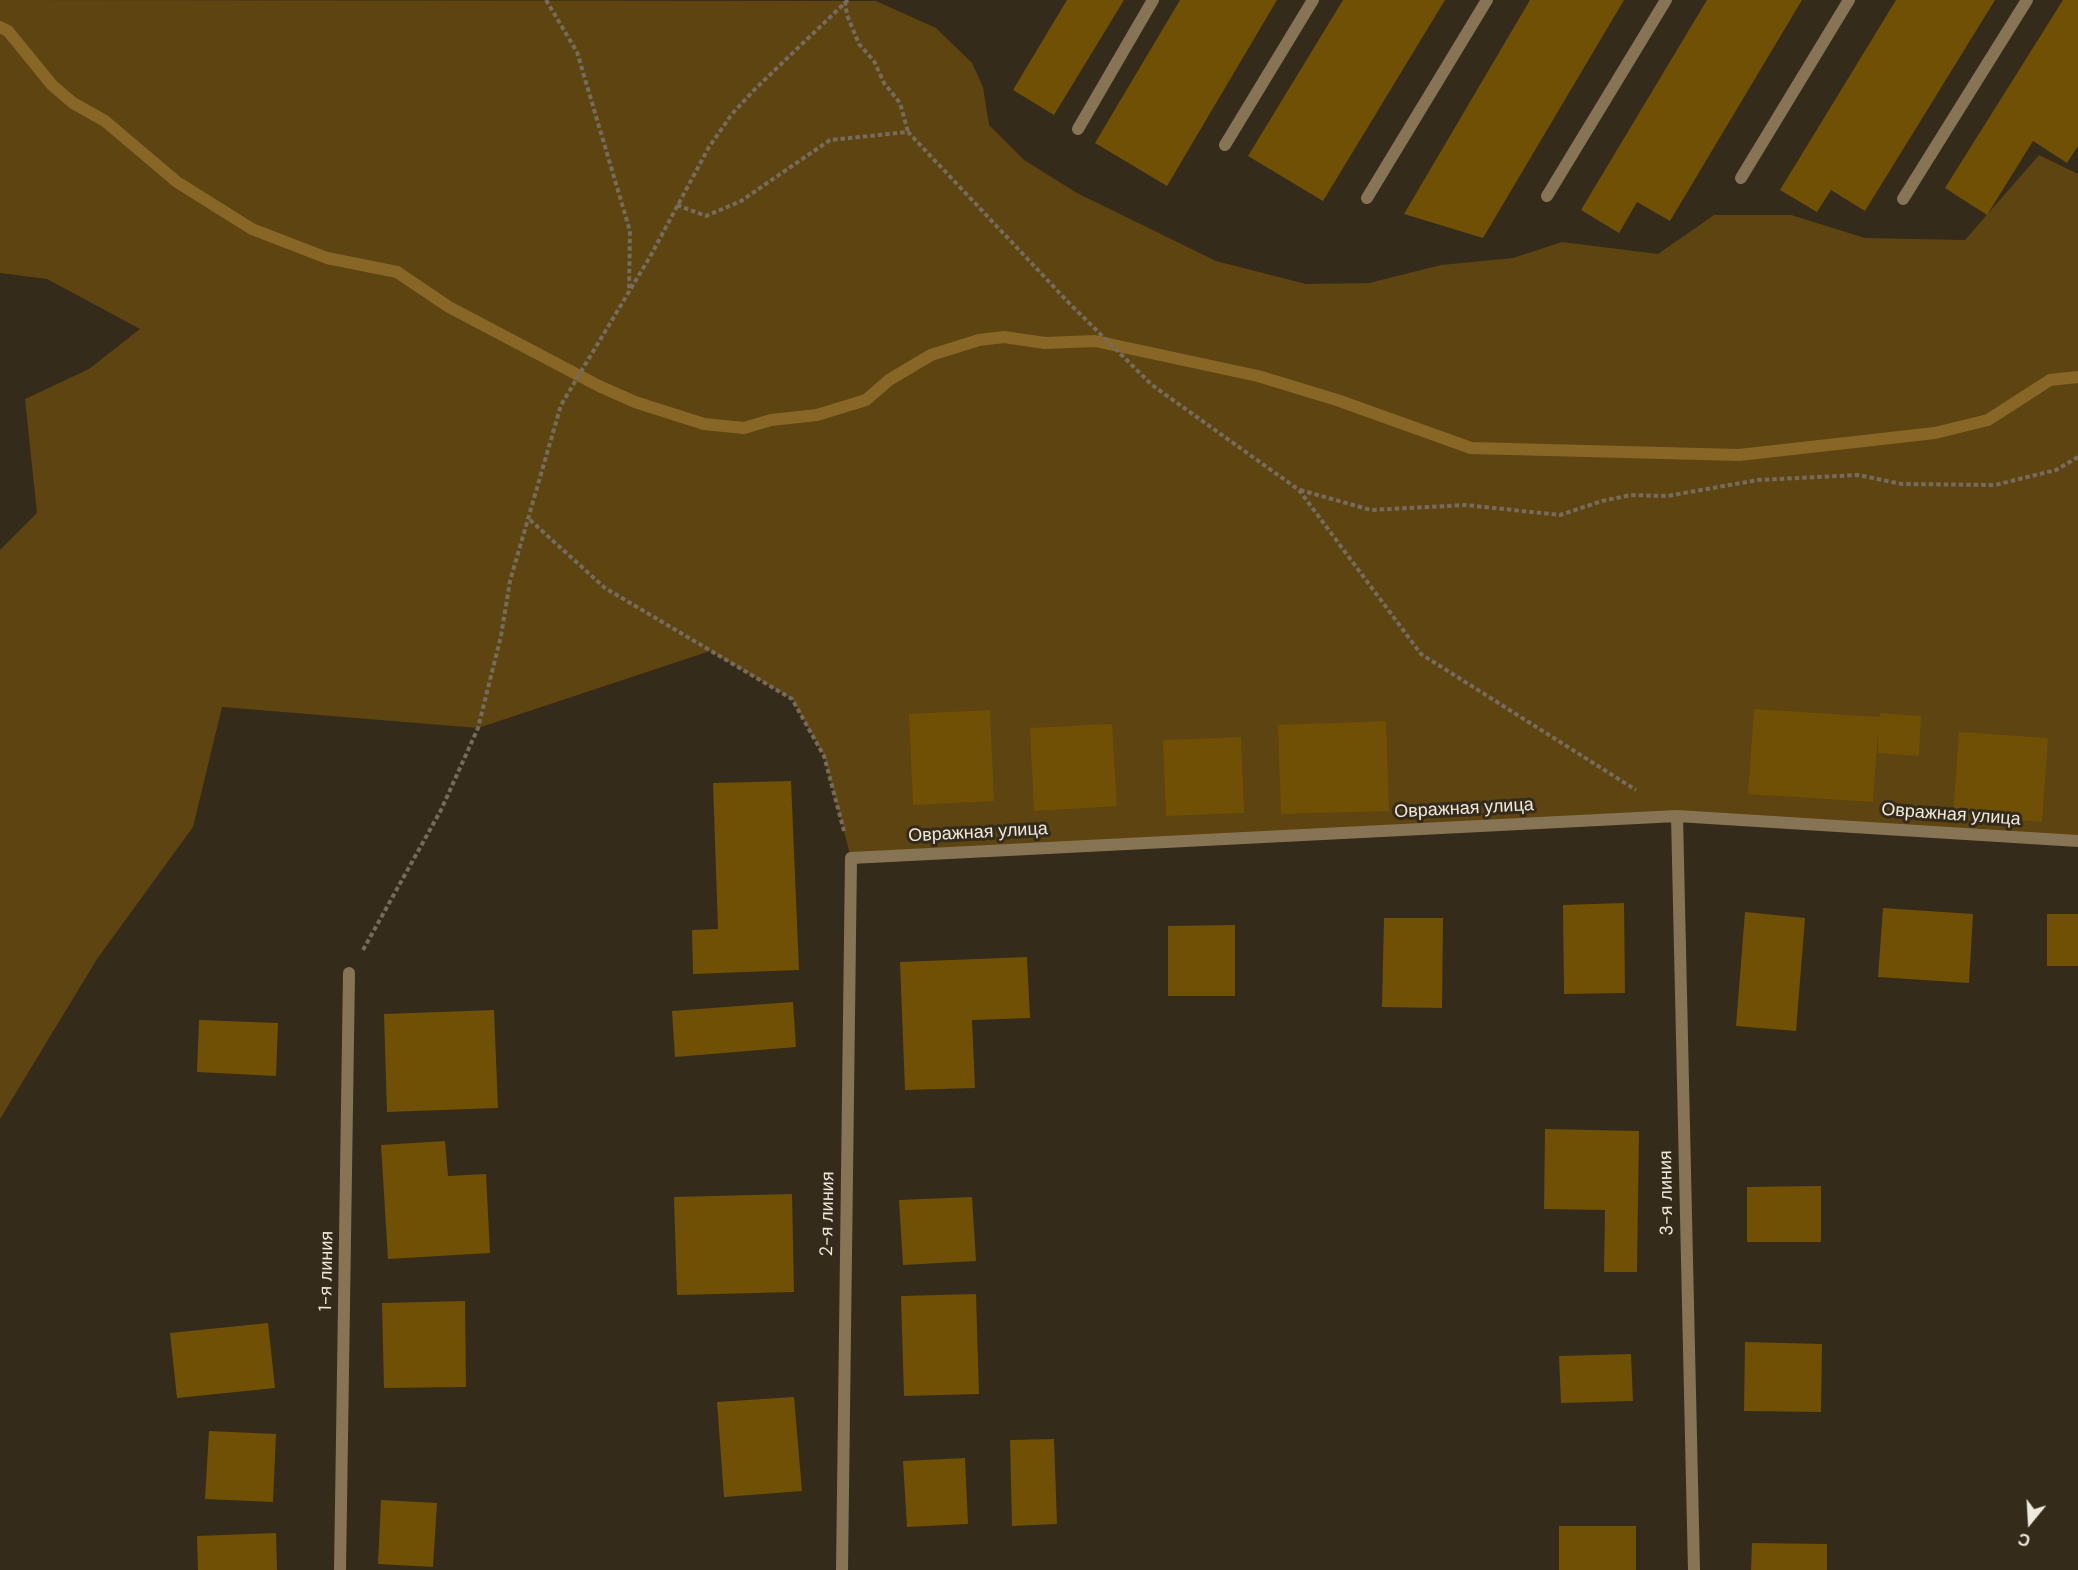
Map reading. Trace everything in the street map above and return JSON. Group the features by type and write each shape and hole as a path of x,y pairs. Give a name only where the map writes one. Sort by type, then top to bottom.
{"street":[{"path":"1078,129 1153,0"},
{"path":"1225,145 1313,0"},
{"path":"1367,198 1487,0"},
{"path":"1547,196 1666,0"},
{"path":"1741,178 1849,0"},
{"path":"1903,199 2027,0"},
{"name":"Овражная улица","path":"851,858 1677,816 2078,841"},
{"name":"3-я линия","path":"1677,816 1694,1570"},
{"name":"2-я линия","path":"842,1570 851,858"},
{"name":"1-я линия","path":"340,1570 350,973"}],"path":[{"path":"546,0 577,52 630,231 629,292"},
{"path":"847,1 847,15 859,44 874,61 884,83 900,103 908,132 1069,303 1152,385 1299,490 1421,654 1638,791"},
{"path":"350,973 441,810 478,728 501,636 510,581 530,520 561,405 629,292 709,147 732,114 847,1"},
{"path":"677,206 706,216 741,201 830,140 908,132"},
{"path":"1299,490 1371,510 1466,505 1560,515 1602,501 1631,495 1667,496 1770,480 1858,475 1902,484 1995,485 2056,470 2078,457"},
{"path":"530,520 606,588 792,699 824,756 851,858"}],"shaded area":[{"path":"0,0 876,1 936,28 972,63 983,87 989,125 1024,160 1077,193 1216,261 1306,284 1369,283 1441,265 1513,258 1562,242 1658,254 1714,215 1791,215 1865,238 1965,240 2039,155 2078,174 2078,841 1677,816 851,858 824,756 792,699 710,651 478,728 222,707 193,827 97,959 0,1119 0,550 37,513 25,399 89,369 140,329 47,279 0,273"}],"building":[{"path":"1067,0 1124,0 1054,115 1013,90"},
{"path":"1180,0 1277,0 1167,186 1095,143"},
{"path":"1343,0 1445,0 1323,201 1248,156"},
{"path":"1530,0 1624,0 1483,238 1404,214"},
{"path":"1707,0 1802,0 1670,221 1637,202 1619,233 1581,210"},
{"path":"1896,0 1995,0 1865,211 1831,190 1817,212 1780,190"},
{"path":"2063,0 2078,0 2078,146 2067,163 2033,141 1987,215 1945,188"},
{"path":"1754,709 1880,717 1880,713 1921,716 1919,756 1878,753 1878,730 1873,802 1748,794"},
{"path":"990,710 994,801 913,805 909,714"},
{"path":"1386,721 1389,811 1281,814 1278,725"},
{"path":"1112,724 1117,806 1034,811 1030,728"},
{"path":"1959,732 2048,738 2042,822 1953,815"},
{"path":"1241,737 1244,813 1166,816 1163,740"},
{"path":"791,781 799,970 693,974 692,930 718,929 713,783"},
{"path":"1624,903 1625,993 1564,994 1563,905"},
{"path":"1883,908 1973,914 1969,983 1878,977"},
{"path":"1745,912 1805,918 1796,1031 1736,1026"},
{"path":"2047,914 2078,914 2078,966 2047,966"},
{"path":"1384,918 1443,918 1442,1008 1382,1007"},
{"path":"1235,925 1235,996 1168,996 1168,926"},
{"path":"1027,957 1030,1018 972,1020 975,1088 905,1090 900,962"},
{"path":"793,1002 796,1047 675,1057 672,1011"},
{"path":"494,1010 498,1108 387,1112 384,1014"},
{"path":"199,1020 278,1023 276,1076 197,1072"},
{"path":"1545,1129 1639,1131 1637,1272 1604,1272 1605,1210 1544,1209"},
{"path":"445,1141 448,1176 486,1174 490,1253 388,1259 381,1145"},
{"path":"1821,1186 1821,1242 1747,1242 1747,1187"},
{"path":"792,1194 794,1292 677,1295 674,1197"},
{"path":"972,1197 976,1261 903,1265 899,1200"},
{"path":"976,1294 979,1394 904,1396 901,1296"},
{"path":"465,1301 466,1387 384,1388 382,1303"},
{"path":"268,1323 275,1388 177,1398 170,1333"},
{"path":"1745,1342 1822,1344 1821,1412 1744,1411"},
{"path":"1631,1354 1633,1401 1561,1403 1559,1356"},
{"path":"794,1397 802,1491 724,1497 717,1402"},
{"path":"209,1431 276,1434 273,1502 205,1499"},
{"path":"1054,1439 1057,1524 1012,1526 1010,1440"},
{"path":"965,1458 968,1524 907,1527 903,1461"},
{"path":"381,1500 437,1503 433,1567 378,1564"},
{"path":"1559,1526 1636,1526 1636,1570 1559,1570"},
{"path":"276,1533 277,1570 198,1570 197,1536"},
{"path":"1752,1543 1827,1544 1827,1570 1751,1570"}],"waterway":[{"path":"0,27 8,31 52,85 73,103 105,121 177,182 252,229 327,258 397,272 449,307 599,386 635,402 704,424 744,428 771,420 817,415 866,400 889,380 931,355 979,340 1004,337 1045,343 1095,341 1258,376 1337,400 1471,448 1739,455 1935,433 1988,420 2050,380 2078,377"}]}
